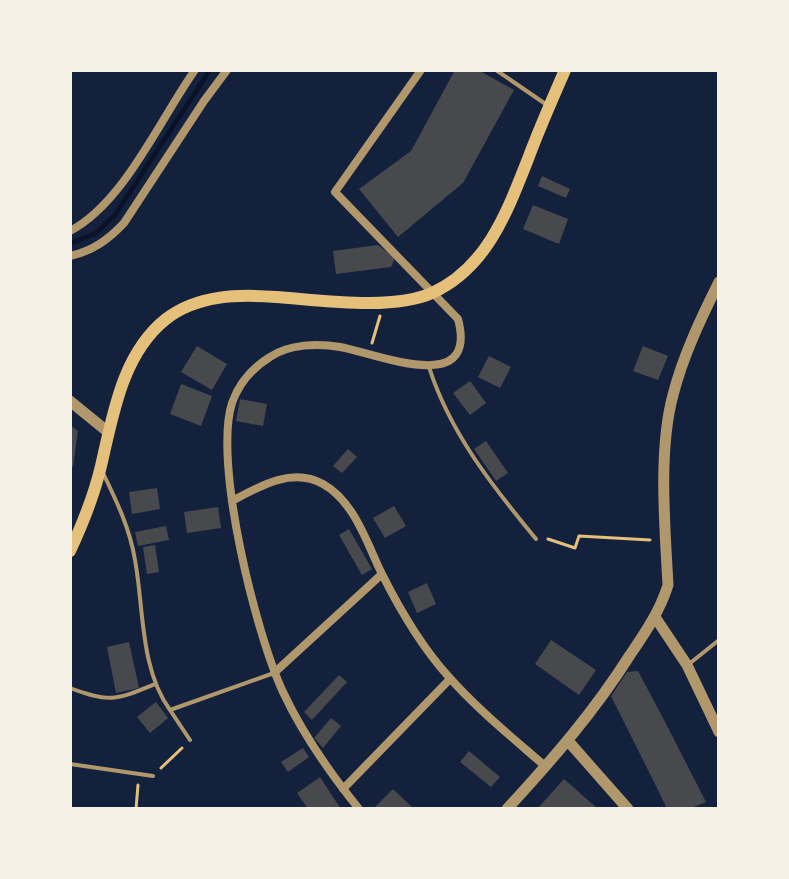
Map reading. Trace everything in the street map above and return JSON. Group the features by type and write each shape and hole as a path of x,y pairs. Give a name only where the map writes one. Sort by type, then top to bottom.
{"main road":[{"path":"70,551 87,515 125,375 146,341 166,320 192,304 220,296 386,301 431,293 459,276 483,253 514,198 565,70"}],"street":[{"path":"70,231 89,220 111,197 195,70"},
{"path":"70,256 83,253 108,239 124,223 227,70"},
{"path":"359,809 303,732 274,673 255,611 232,501 226,438 232,403 243,381 255,367 273,355 302,345 339,346 403,364 429,367 449,360 459,350 462,336 458,319 335,192 421,70"},
{"path":"507,809 569,742 611,686 655,617 668,585 665,457 673,395 697,327 719,282"},
{"path":"70,401 108,432"},
{"path":"232,501 262,484 299,477 320,482 334,491 348,507 419,639 450,679 546,767"},
{"path":"274,673 382,574"},
{"path":"655,617 687,665 719,732"},
{"path":"343,789 450,679"},
{"path":"569,742 628,809"}],"lane":[{"path":"496,70 549,107"},
{"path":"429,367 440,400 478,465 536,539"},
{"path":"101,467 124,516 135,558 155,684 190,740"},
{"path":"687,665 719,640"},
{"path":"170,710 274,673"},
{"path":"70,688 100,699 122,698 155,684"},
{"path":"70,764 153,776"}],"path":[{"path":"368,354 386,301"},
{"path":"536,539 553,539 575,548 579,536 666,541"},
{"path":"153,776 190,740"},
{"path":"136,809 139,774"}],"building":[{"path":"455,70 478,70 514,90 463,183 398,237 359,189 411,151"},
{"path":"542,176 570,189 566,198 538,186"},
{"path":"533,205 568,219 559,244 523,229"},
{"path":"378,245 395,258 391,267 336,274 333,251"},
{"path":"197,346 227,364 212,390 181,372"},
{"path":"643,346 668,356 658,380 633,371"},
{"path":"489,356 511,367 500,388 478,377"},
{"path":"470,381 486,403 470,415 453,393"},
{"path":"181,384 212,396 201,426 170,414"},
{"path":"240,399 267,404 263,426 236,421"},
{"path":"70,425 78,431 73,467 70,467"},
{"path":"486,441 508,473 496,481 474,449"},
{"path":"348,449 357,457 342,473 333,466"},
{"path":"157,488 160,509 132,514 129,492"},
{"path":"394,506 406,526 385,538 373,518"},
{"path":"218,507 221,528 187,533 184,512"},
{"path":"166,526 169,540 138,546 135,532"},
{"path":"349,529 372,569 362,575 339,535"},
{"path":"155,545 159,572 147,574 143,547"},
{"path":"427,583 436,604 417,613 408,592"},
{"path":"551,640 596,670 579,695 535,664"},
{"path":"129,642 139,688 116,693 107,647"},
{"path":"638,671 706,802 689,809 667,809 611,696 627,672"},
{"path":"339,675 347,682 312,720 304,712"},
{"path":"156,702 168,718 150,733 137,717"},
{"path":"331,718 341,726 323,748 314,738"},
{"path":"303,748 309,757 288,772 281,762"},
{"path":"469,751 500,777 491,787 460,762"},
{"path":"320,777 341,809 308,809 297,793"},
{"path":"564,779 598,809 537,809"},
{"path":"393,789 414,809 373,809"}],"waterway":[{"path":"70,244 96,233 115,215 210,70"}]}
